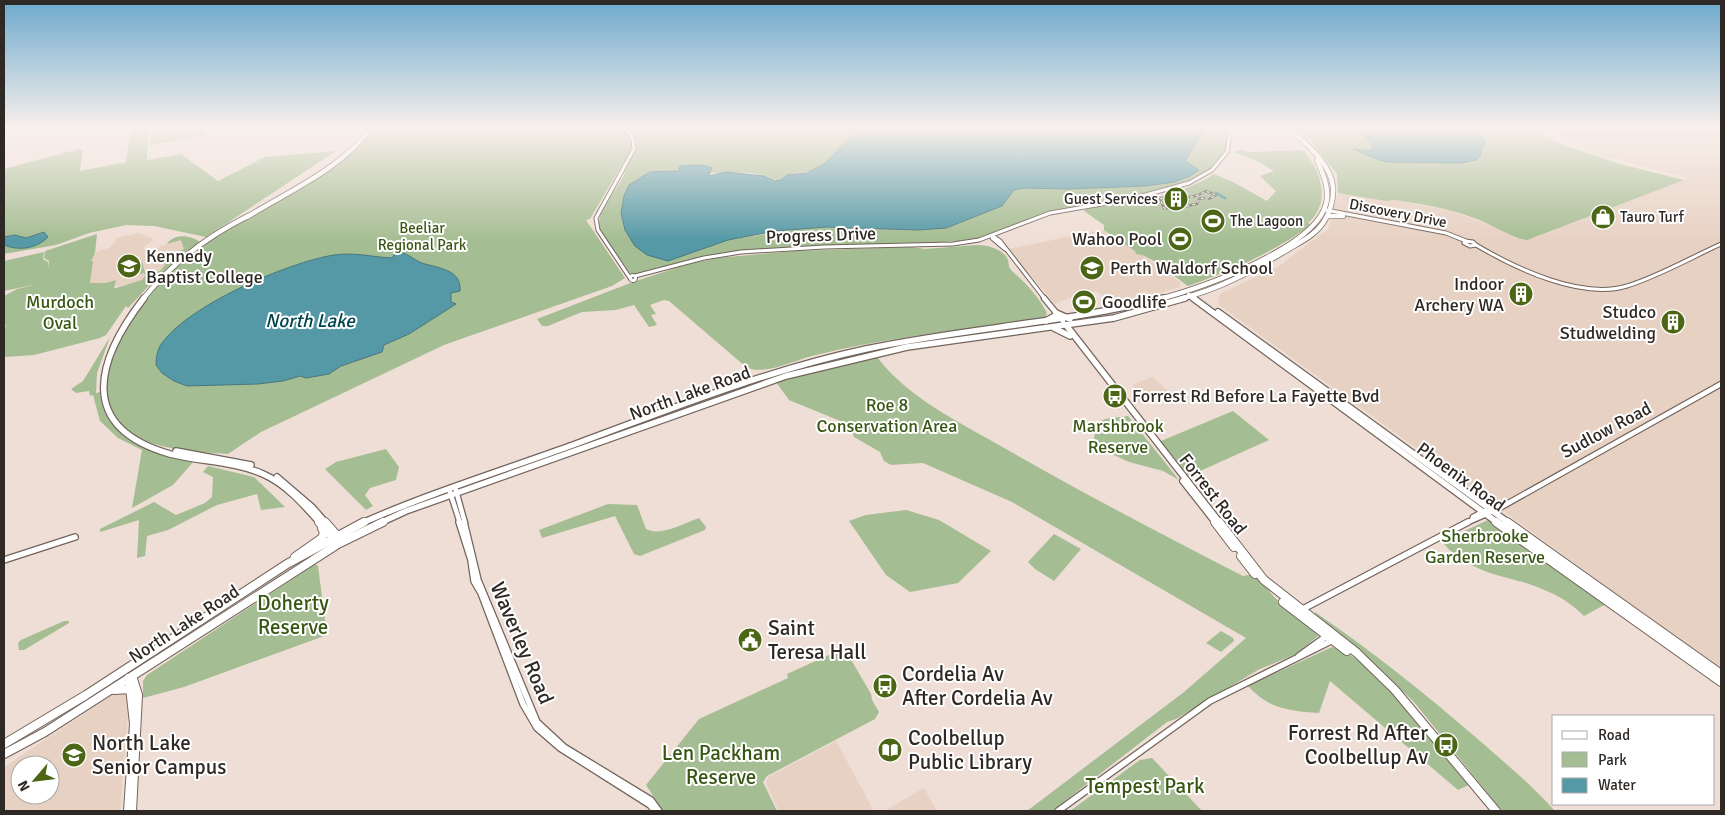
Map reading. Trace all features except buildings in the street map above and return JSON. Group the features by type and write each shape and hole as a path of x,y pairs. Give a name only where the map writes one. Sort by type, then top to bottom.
{"main road":[{"path":"332,165 248,216 204,240 179,262 124,327 108,360 102,385 102,399 109,416 120,429 138,440 170,454 251,469 275,480 338,540"},
{"name":"North Lake Road","path":"4,744 111,681 269,577 338,540 453,491 727,388 803,364 868,348 920,339 1040,324 1086,323 1128,315 1181,300 1246,269 1296,241 1316,224 1327,212 1328,195 1323,172 1318,165"},
{"name":"North Lake Road","path":"132,683 159,659 338,540 350,530 382,514 786,376 907,347 1053,328 1072,319 1211,290 1241,278 1312,235 1332,204 1333,186 1328,172 1323,165"},
{"path":"1332,204 1342,215"},
{"path":"1327,212 1342,215"},
{"path":"161,281 198,250 248,216"},
{"path":"198,250 204,240 232,227"},
{"path":"1274,259 1274,265"},
{"path":"1204,302 1203,298 1211,290"},
{"name":"Phoenix Road","path":"1191,294 1463,491 1488,512 1721,674"},
{"name":"Phoenix Road","path":"1191,294 1211,311 1721,682"},
{"path":"1181,300 1197,303 1211,311"},
{"path":"1053,328 1072,319"},
{"name":"Forrest Road","path":"1063,324 1249,566 1272,592 1366,663 1406,702 1496,811"},
{"path":"138,440 173,451 211,456 254,466 283,481 336,529 350,530"},
{"path":"1463,491 1484,501 1498,504"},
{"path":"269,577 275,569 324,535 324,530 301,504"},
{"path":"312,507 338,540"},
{"path":"128,811 133,666"},
{"path":"111,681 132,683"},
{"path":"4,754 45,732 109,691 124,688 132,683"},
{"path":"132,683 138,695 132,811"}],"street":[{"name":"Progress Drive","path":"625,165 596,218 598,230 632,276 705,259 742,253 966,243 993,238"},
{"name":"Progress Drive","path":"945,244 986,241 1007,230 1050,213 1157,194 1189,185 1209,174 1219,165"},
{"name":"Discovery Drive","path":"1342,215 1473,242 1474,246 1546,279 1586,287 1611,288 1626,286 1721,244"},
{"path":"993,238 1004,249 1063,324"},
{"path":"986,241 1004,249"},
{"name":"Sudlow Road","path":"1300,613 1506,503 1721,384"},
{"name":"Waverley Road","path":"453,491 473,568 474,581 523,704 534,724 560,748 650,805 655,811"},
{"name":"Waverley Road","path":"453,491 476,562 478,580 534,716 553,738 651,800 659,811"},
{"name":"Sudlow Road","path":"1488,512 1498,504 1506,503"},
{"path":"4,560 75,537"},
{"path":"1058,811 1198,709 1232,689 1299,656 1306,655 1332,637"}],"shaded area":[{"path":"1638,165 1721,165 1721,669 1219,305 1218,300 1221,293 1278,267 1328,229 1338,193 1386,201 1394,200 1453,211 1527,240 1688,178"},
{"name":"Perth Waldorf School","path":"1107,229 1181,283 1180,287 1126,303 1117,299 1109,301 1096,291 1087,294 1084,292 1055,304 1008,249"},
{"name":"Kennedy Baptist College","path":"139,233 153,240 143,248 145,250 151,250 183,238 186,249 150,279 114,287 89,284 92,256 98,251 109,248 115,243 116,238"},
{"path":"1152,377 1168,391 1137,403 1134,400 1144,396 1132,385"},
{"name":"North Lake Senior Campus","path":"120,693 128,694 129,702 120,811 4,811 4,767 10,763 10,805 60,805 60,755 22,755 111,696"},
{"path":"836,741 874,811 779,811 766,784 768,777"},
{"path":"924,788 937,811 884,811"}],"green space":[{"path":"19,165 81,165 80,171 110,165 196,165 218,181 249,165 315,165 206,237 154,226 126,225 89,233 56,245 4,254 4,169"},
{"name":"Beeliar Regional Park","path":"333,165 622,165 590,219 586,220 625,278 612,286 444,345 261,432 228,454 170,448 141,439 128,431 115,419 106,393 106,386 107,373 113,354 131,319 155,289 183,262 214,238"},
{"path":"628,165 822,165 814,170 788,175 781,180 750,173 711,173 710,176 680,171 665,172 686,255 728,240 797,229 826,227 919,230 946,228 1002,206 1014,190 1023,188 1067,189 1145,186 1174,182 1190,176 1199,170 1191,165 1216,165 1190,182 1149,193 1045,213 978,240 722,254 638,275 630,273 598,228 601,212 623,177"},
{"path":"1264,165 1314,165 1319,177 1322,196 1320,206 1308,223 1311,225 1282,244 1252,260 1188,286 1155,262 1136,254 1135,251 1104,230 1104,225 1084,211 1086,209 1168,194 1184,189 1214,174 1267,201 1276,191 1260,176 1274,171"},
{"path":"1330,165 1624,165 1684,180 1527,240 1474,218 1444,209 1338,193 1337,174"},
{"name":"Murdoch Oval","path":"97,234 95,253 91,261 93,261 90,283 106,283 116,280 114,288 142,280 145,276 144,273 140,274 140,270 131,272 131,269 126,271 126,264 142,262 146,276 160,271 165,265 164,262 174,259 178,252 184,249 181,240 167,244 170,240 183,236 200,242 157,277 128,308 126,306 106,335 34,355 4,357 4,332 6,325 4,325 4,296 17,289 37,284 4,291 4,261 44,252 43,259 48,262 48,268 49,261 44,258 45,251"},
{"path":"977,245 995,248 1006,256 1011,270 1040,301 1047,313 1044,319 928,334 841,349 761,370 746,367 669,301 664,300 650,305 656,314 651,315 657,325 649,327 634,305 616,310 582,312 548,326 542,326 537,319 633,282 685,265 717,258 794,251 912,247 925,249"},
{"path":"110,337 97,373 96,393 100,392 103,408 111,422 121,433 148,448 194,461 173,485 132,508 142,450 118,438 100,421 93,395 90,396 89,391 76,393 71,389 83,381"},
{"name":"Roe 8 Conservation Area","path":"877,357 904,385 954,420 1094,498 1213,561 1243,576 1254,574 1275,598 1317,633 1318,636 1296,654 1258,670 1176,719 1167,722 1052,811 1027,811 1184,692 1246,638 1012,502 923,463 891,465 884,461 880,452 854,437 850,425 789,400 776,382 854,361"},
{"path":"1233,411 1269,440 1189,476 1161,441"},
{"name":"Marshbrook Reserve","path":"1128,416 1179,480 1163,471 1129,462 1095,446 1093,443 1099,423 1106,419"},
{"path":"386,449 399,467 396,480 370,488 365,495 373,506 366,510 325,469 336,462"},
{"path":"208,466 254,477 285,507 261,510 257,494 217,505 168,530 147,536 145,556 137,558 139,520 100,532 100,529 154,502 176,515 205,503 212,497 213,477 203,472"},
{"path":"608,504 637,505 646,529 652,531 680,526 699,518 706,527 705,530 640,556 634,554 615,516 542,538 539,530"},
{"path":"906,510 939,520 991,551 958,583 910,592 886,575 849,521 866,515"},
{"name":"Sherbrooke Garden Reserve","path":"1488,520 1606,604 1584,616 1565,600 1548,591 1490,573 1470,564 1444,544 1443,541"},
{"path":"1054,534 1081,549 1054,581 1035,569 1028,562"},
{"name":"Doherty Reserve","path":"315,564 318,566 327,635 184,687 143,698 143,681 147,675"},
{"path":"1315,612 1379,658 1440,707 1519,775 1555,811 1502,811 1414,702 1384,673 1316,618"},
{"path":"64,621 69,621 69,623 24,650 19,650 18,643 21,640"},
{"path":"1221,631 1233,638 1234,641 1221,652 1206,643"},
{"path":"1332,647 1349,654 1367,667 1386,685 1425,728 1471,784 1458,790 1330,681 1319,713 1289,710 1272,704 1256,694 1248,686"},
{"name":"Len Packham Reserve","path":"840,650 846,651 871,694 872,700 879,712 875,719 767,776 763,782 777,811 663,811 646,785 699,719 788,678 787,674"},
{"name":"Tempest Park","path":"1152,758 1202,811 1070,811 1140,760"}],"water":[{"path":"702,165 712,168 708,176 726,172 764,176 775,181 781,180 787,175 807,173 822,165 1191,165 1199,170 1190,176 1174,182 1145,186 1067,189 1023,188 1014,190 1002,206 946,228 919,230 826,227 775,231 728,240 668,261 647,255 635,246 625,230 621,213 624,196 629,185 650,172 679,171 680,166"},
{"path":"44,232 48,237 38,244 27,248 4,245 4,237 15,235 26,238"},
{"name":"North Lake","path":"396,252 403,253 422,263 441,268 453,274 460,284 460,291 451,293 451,302 456,304 409,334 384,345 382,352 341,366 329,374 306,378 300,376 283,381 258,384 187,386 174,381 162,373 156,365 160,346 173,331 214,301 240,288 266,276 315,259 349,254 392,258"}],"waterway":[{"path":"1216,193 1225,198"}],"railway":[{"path":"1204,198 1199,199 1197,204 1180,208 1164,208 1160,199 1195,196 1206,191 1216,195 1209,199"}],"place":[{"name":"Guest Services","path":"1176,199"},
{"name":"Tauro Turf","path":"1603,217"},
{"name":"The Lagoon","path":"1213,221"},
{"name":"Wahoo Pool","path":"1180,239"},
{"name":"Kennedy Baptist College","path":"129,266"},
{"name":"Perth Waldorf School","path":"1092,268"},
{"name":"Indoor Archery WA","path":"1521,294"},
{"name":"Goodlife","path":"1084,302"},
{"name":"Studco Studwelding","path":"1673,322"},
{"name":"Forrest Rd Before La Fayette Bvd","path":"1115,396"},
{"name":"Saint Teresa Hall","path":"750,640"},
{"name":"Cordelia Av After Cordelia Av","path":"885,686"},
{"name":"Forrest Rd After Coolbellup Av","path":"1446,745"},
{"name":"Coolbellup Public Library","path":"890,750"},
{"name":"North Lake Senior Campus","path":"74,755"}]}
